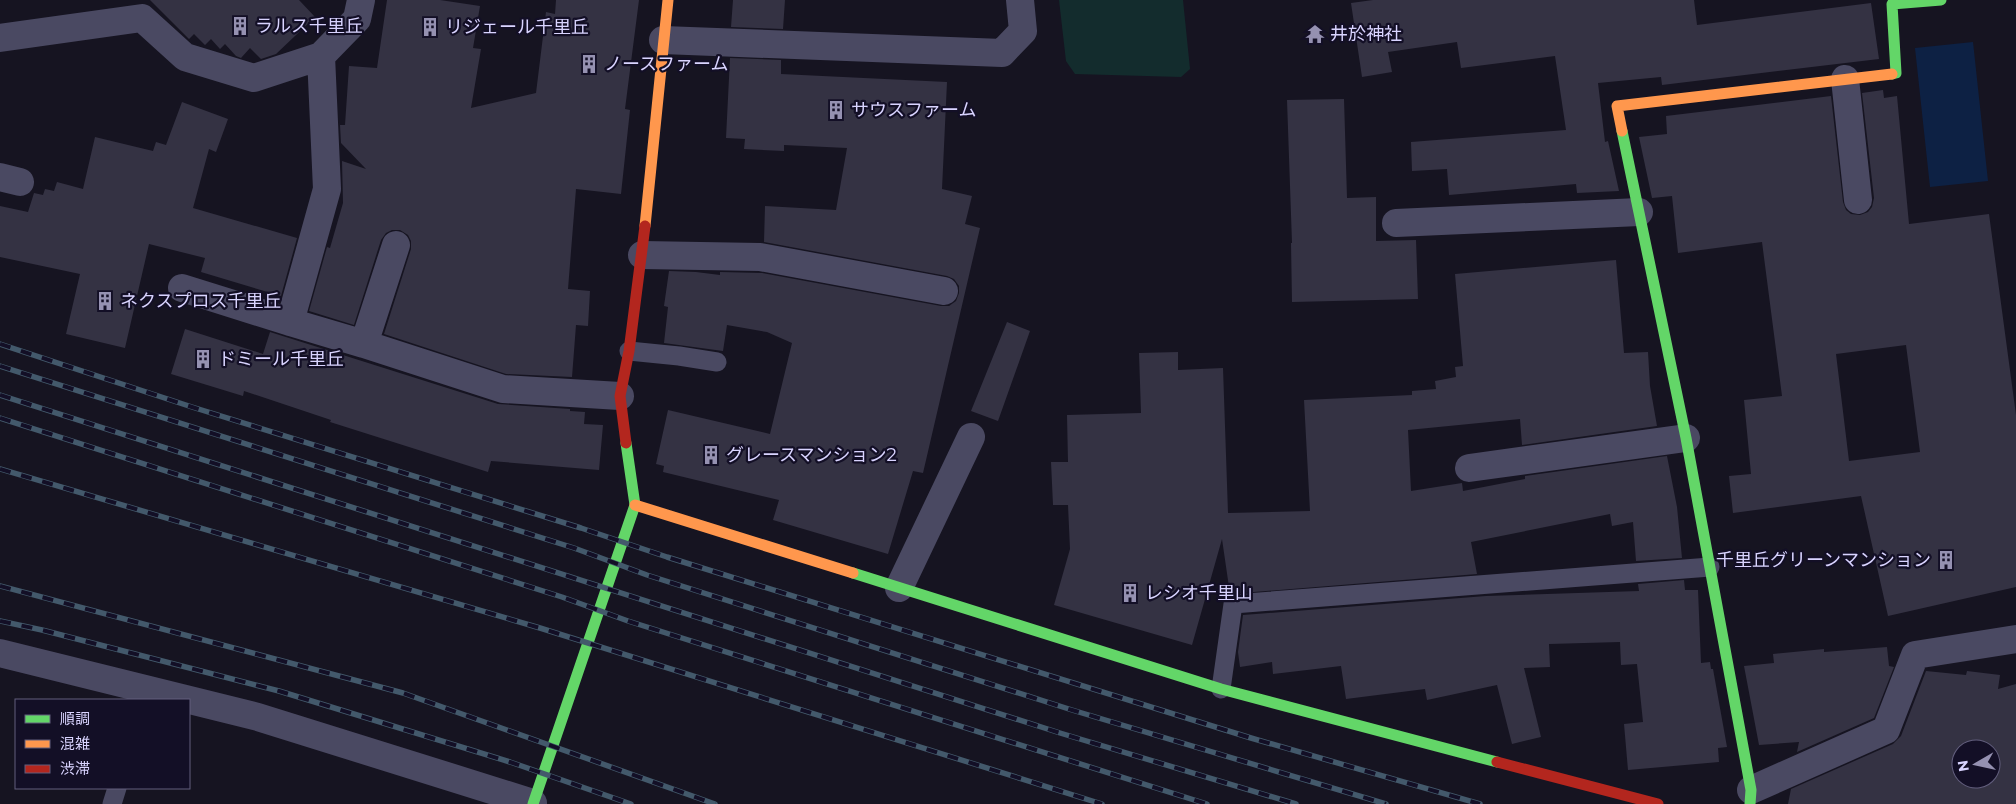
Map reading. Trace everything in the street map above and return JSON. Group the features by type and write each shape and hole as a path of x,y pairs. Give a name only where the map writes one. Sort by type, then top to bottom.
{"street":[{"path":"0,38 134,9 185,57 254,78 321,56 357,19 361,0"},
{"path":"190,704 258,717 533,803 636,505 620,396 629,351 642,255 668,0"},
{"path":"663,40 1002,53 1023,31 1020,0"},
{"path":"1941,0 1892,4 1896,73 1617,106 1686,438 1750,797 1886,730 1915,655 2016,639"},
{"path":"290,322 327,189 321,56"},
{"path":"1845,79 1858,200"},
{"path":"1396,224 1639,212"},
{"path":"364,344 396,245"},
{"path":"642,255 760,257 944,292"},
{"path":"182,288 503,389 620,396"},
{"path":"899,588 971,437"},
{"path":"1469,468 1686,438"},
{"path":"636,505 1221,689 1658,804"},
{"path":"0,653 119,691 162,699"}],"lane":[{"path":"629,351 717,362"},
{"path":"1221,689 1233,604 1710,567"},
{"path":"112,804 116,789"}],"green space":[{"path":"1059,0 1183,0 1190,69 1181,77 1075,74 1066,61"}],"water":[{"path":"1973,42 1988,181 1930,187 1915,48"}],"building":[{"name":"ラルス千里丘","path":"150,0 299,0 315,17 276,54 261,59 250,48 241,58 236,56 225,44 220,49 211,39 205,45 194,34 189,39"},
{"path":"387,0 440,0 480,6 473,48 481,49 471,108 536,93 546,12 555,14 556,0 639,0 625,109 630,110 621,194 576,189 568,289 590,291 588,326 576,325 572,377 506,374 384,334 411,249 411,241 408,235 400,230 392,230 386,233 381,240 354,325 309,311 327,247 330,248 343,203 342,161 366,169 341,143 340,125 345,125 349,66 377,68"},
{"path":"733,0 785,0 783,29 731,27"},
{"path":"1373,0 1694,0 1697,25 1871,3 1879,59 1662,85 1661,77 1598,83 1605,142 1608,141 1619,191 1577,193 1576,184 1449,195 1447,169 1412,171 1411,142 1566,130 1555,56 1461,68 1457,42 1388,52 1392,72 1362,77 1351,3"},
{"path":"730,58 781,60 781,74 947,82 942,189 972,196 965,224 980,228 923,473 913,471 888,554 773,520 779,500 663,472 664,466 656,464 668,410 770,434 792,343 767,332 727,325 723,351 664,343 668,307 664,306 669,271 720,275 720,272 762,273 941,306 949,306 956,301 959,293 959,286 954,279 947,276 764,242 765,206 836,210 847,148 784,145 784,151 744,149 745,139 726,138"},
{"path":"1883,90 1884,98 1897,96 1909,224 1989,214 2016,415 2016,587 1888,616 1861,496 1733,513 1729,476 1751,474 1744,400 1782,396 1762,242 1678,253 1672,196 1652,198 1639,137 1667,134 1666,116 1831,96 1843,202 1846,210 1851,214 1860,215 1868,212 1872,207 1874,198 1862,93","holes":["1906,345 1920,452 1849,461 1836,354"]},
{"path":"1344,99 1347,198 1376,197 1376,241 1416,240 1418,299 1292,302 1287,100"},
{"path":"182,102 228,119 216,152 209,149 193,208 297,238 281,296 201,272 205,258 149,244 125,348 66,334 80,274 0,257 0,206 28,212 34,193 43,195 45,189 54,191 57,182 83,189 95,137 153,151 156,142 166,145"},
{"path":"1616,260 1624,353 1648,352 1650,386 1657,426 1522,445 1520,419 1408,430 1411,491 1462,483 1463,491 1525,479 1525,476 1667,456 1677,507 1682,558 1636,561 1633,522 1612,526 1610,514 1471,542 1477,574 1230,594 1222,539 1192,645 1054,605 1070,549 1068,505 1053,505 1051,462 1068,462 1067,415 1141,413 1139,353 1178,352 1178,370 1223,368 1228,513 1310,511 1304,400 1412,395 1412,391 1436,389 1435,381 1456,377 1455,367 1463,366 1455,274"},
{"path":"1007,322 1030,331 998,421 971,411"},
{"path":"185,329 263,354 270,332 498,404 570,409 570,411 585,412 584,424 603,425 599,470 491,461 488,472 330,422 331,420 244,391 243,396 171,374"},
{"path":"1684,580 1685,590 1698,590 1701,663 1710,662 1711,669 1713,669 1727,747 1718,748 1719,762 1628,770 1624,724 1643,722 1637,664 1621,665 1620,642 1549,644 1550,667 1524,668 1541,737 1512,744 1497,685 1427,700 1425,689 1346,699 1341,666 1273,674 1272,662 1240,667 1238,652 1243,615 1486,596 1639,591 1638,584"},
{"path":"1887,647 1889,666 1894,667 1874,718 1797,752 1799,742 1759,745 1744,666 1774,663 1773,654 1824,649 1824,652"},
{"path":"1926,671 1966,675 1967,671 2000,675 1998,689 2016,684 2016,804 1788,804 1791,789 1893,744 1901,736"}],"railway":[{"path":"0,344 192,407 581,528 667,557 1251,738 1480,804"},
{"path":"0,366 574,548 647,575 1072,710 1386,804"},
{"path":"0,395 1060,733 1296,804"},
{"path":"0,418 562,597 628,621 1207,804"},
{"path":"0,469 540,628 1102,804"},
{"path":"0,586 403,693 715,804"},
{"path":"0,621 279,691 510,762 631,804"}],"traffic: fast":[{"path":"1892,74 1896,73 1892,4 1941,0"},
{"path":"1622,131 1686,438 1751,790 1750,804"},
{"path":"533,804 635,505 626,443"},
{"path":"853,573 1221,689 1497,762"}],"traffic: slow":[{"path":"645,226 668,0"},
{"path":"1622,131 1617,106 1892,74"},
{"path":"635,505 853,573"}],"traffic: jam":[{"path":"626,443 620,396 629,351 645,226"},
{"path":"1497,762 1658,804"}],"place":[{"name":"ラルス千里丘","path":"240,26"},
{"name":"リジェール千里丘","path":"430,27"},
{"name":"井於神社","path":"1315,34"},
{"name":"ノースファーム","path":"589,64"},
{"name":"サウスファーム","path":"836,110"},
{"name":"ネクスプロス千里丘","path":"105,301"},
{"name":"ドミール千里丘","path":"203,359"},
{"name":"グレースマンション2","path":"711,455"},
{"name":"千里丘グリーンマンション","path":"1946,560"},
{"name":"レシオ千里山","path":"1130,593"}]}
